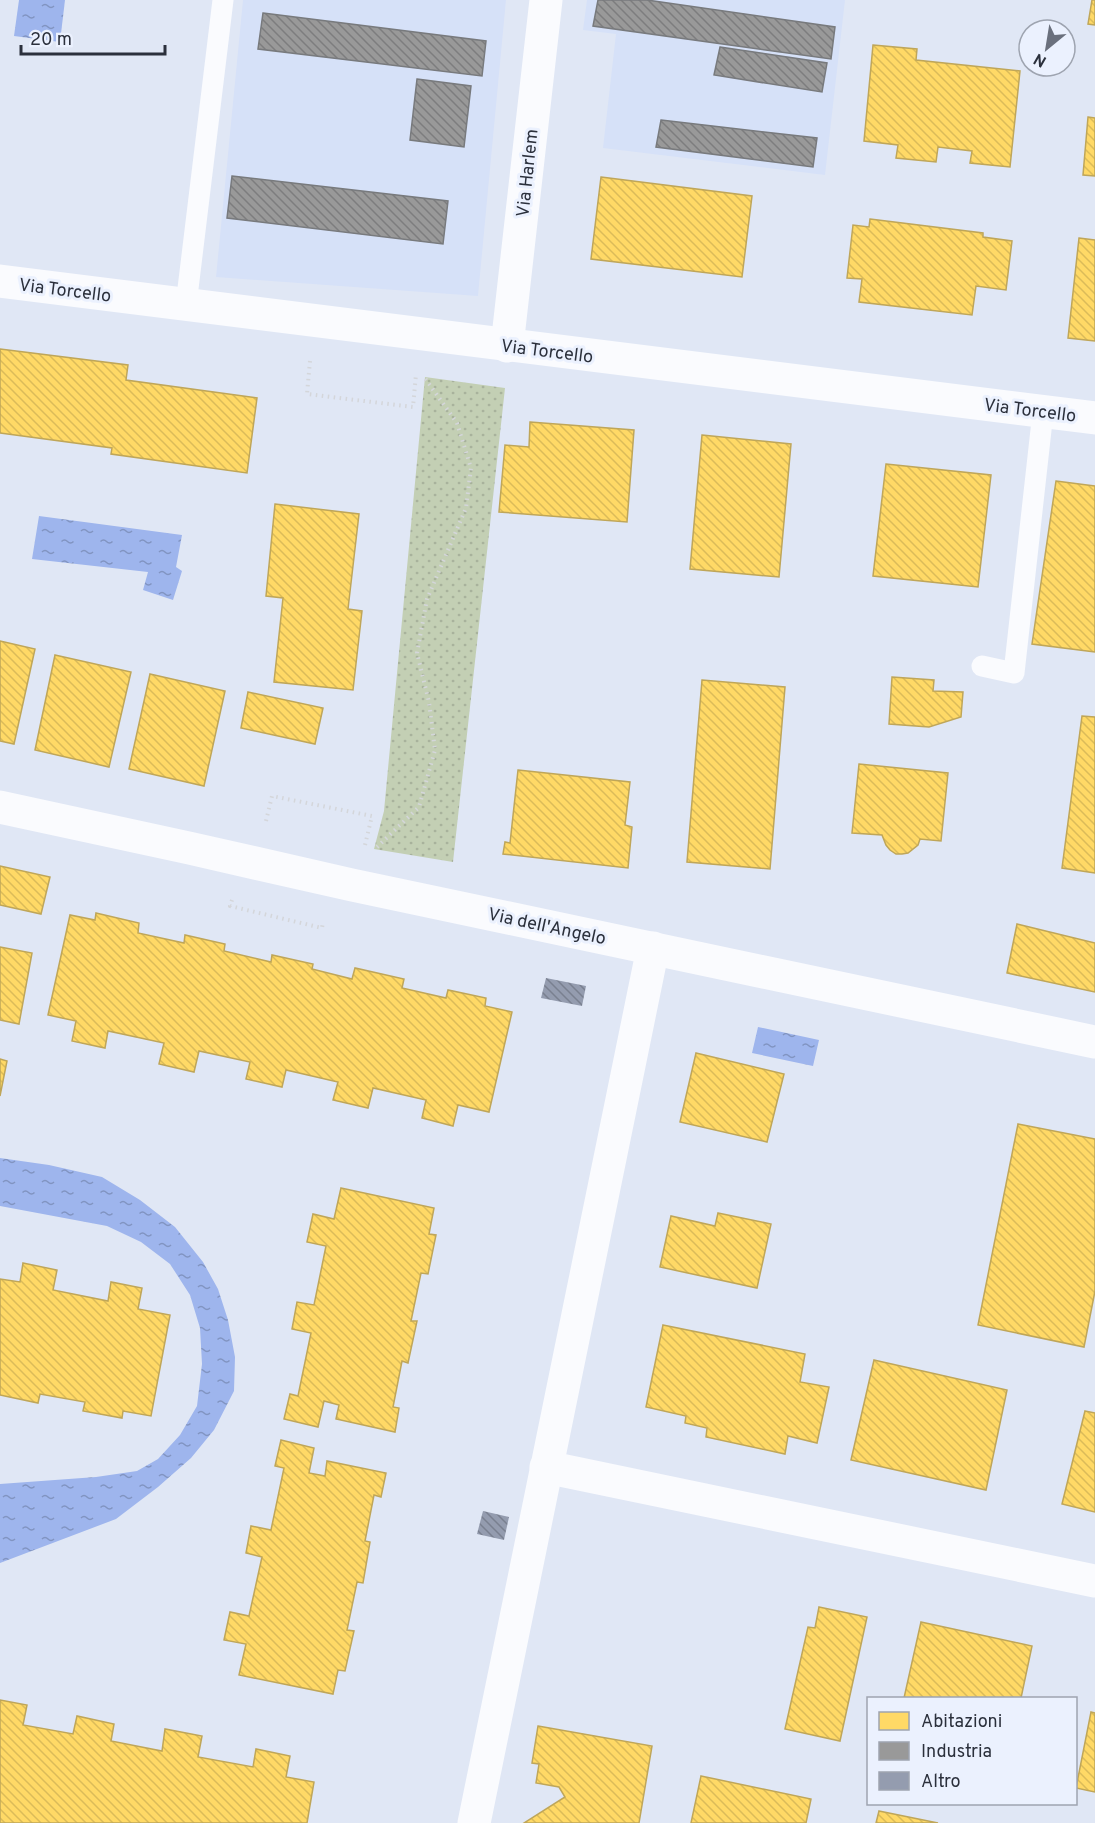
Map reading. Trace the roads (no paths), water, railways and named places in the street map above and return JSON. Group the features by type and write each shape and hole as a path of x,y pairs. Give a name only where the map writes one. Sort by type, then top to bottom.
{"street":[{"name":"Via Harlem","path":"507,346 546,0"},
{"name":"Via Torcello","path":"0,281 1095,418"},
{"name":"Via dell'Angelo","path":"0,807 352,885 1095,1042"},
{"path":"474,1823 653,948"},
{"path":"546,1467 1095,1581"}],"lane":[{"path":"186,305 223,0"},
{"path":"982,666 1014,673 1043,412"}],"water":[{"path":"19,0 65,0 60,42 14,36"},
{"path":"39,516 182,535 176,567 182,571 173,600 143,590 148,572 32,559"},
{"path":"758,1027 819,1040 813,1066 752,1053"},
{"path":"0,1158 49,1165 102,1177 140,1200 175,1227 203,1262 218,1289 228,1320 235,1357 234,1391 214,1430 191,1458 158,1487 116,1519 0,1563 0,1484 96,1477 137,1471 158,1459 180,1435 197,1406 202,1364 200,1328 190,1295 170,1264 141,1242 107,1226 0,1206"}]}
